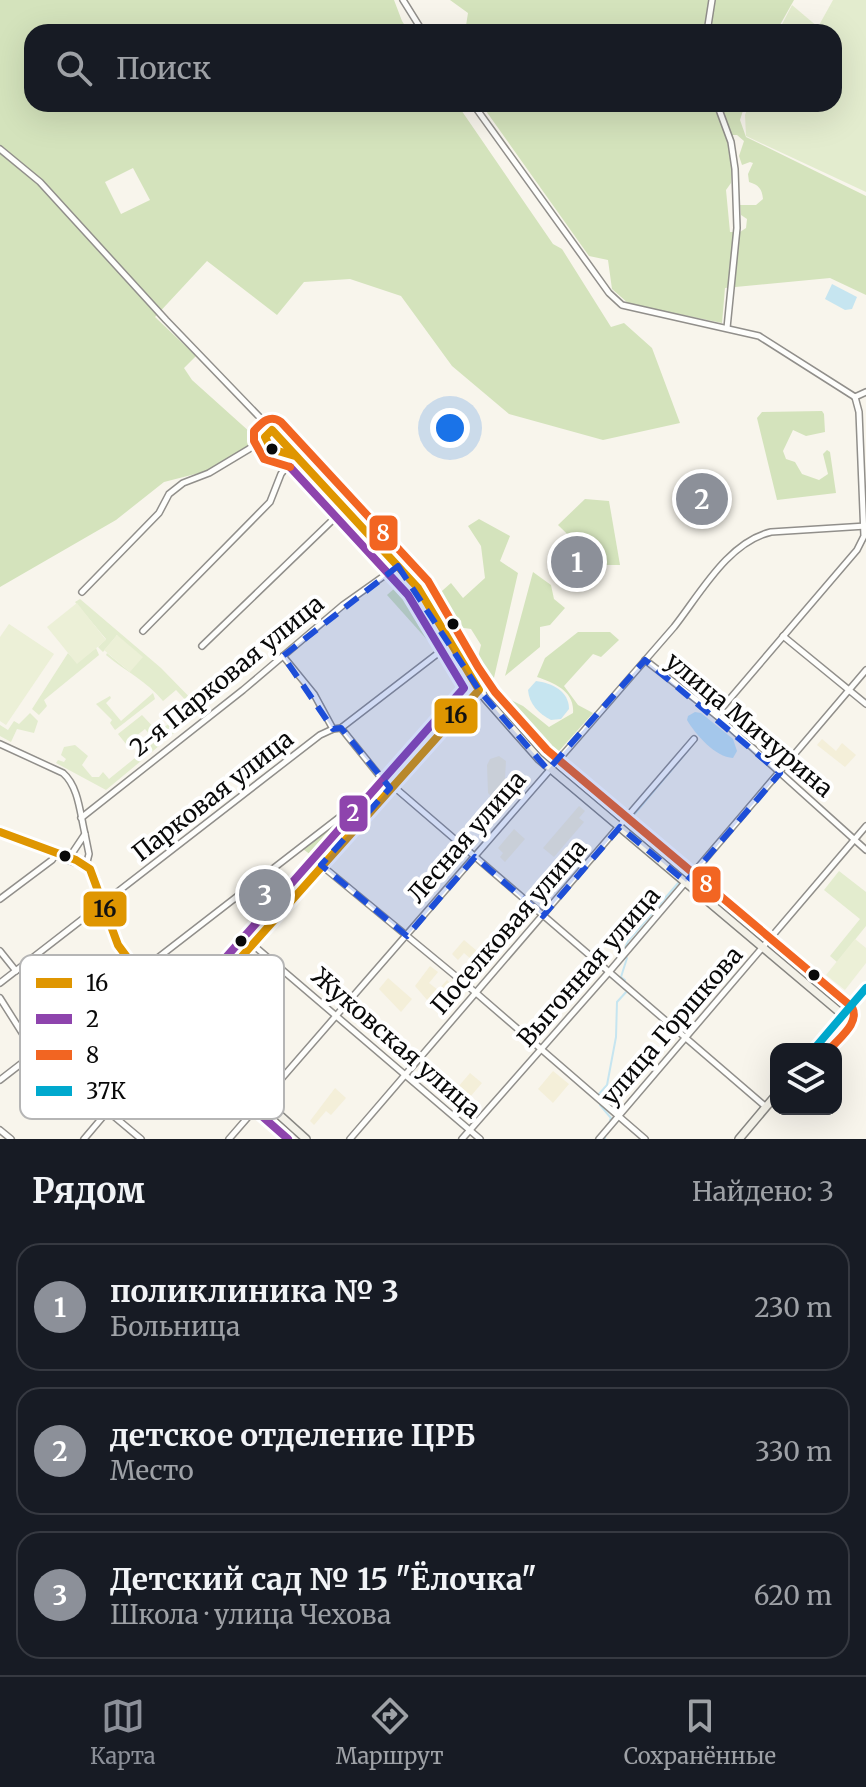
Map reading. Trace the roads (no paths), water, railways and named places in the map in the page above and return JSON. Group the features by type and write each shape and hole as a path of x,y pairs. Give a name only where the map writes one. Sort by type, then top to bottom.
{"street":[{"path":"403,0 418,24"},
{"path":"708,24 712,0"},
{"path":"479,112 609,293 622,305 759,336 855,397 859,412 866,526 857,550 716,715"},
{"path":"720,112 731,142 735,169 737,228 727,328"},
{"path":"0,149 40,182 418,588 479,690 549,769 843,1015"},
{"path":"855,397 866,392"},
{"path":"82,592 159,513 169,494 183,483 209,473 249,449 272,430"},
{"path":"143,631 270,502 281,474 295,456"},
{"path":"202,646 344,509"},
{"name":"Лесная улица","path":"284,1077 738,549 759,535 771,532 866,526"},
{"name":"2-я Парковая улица","path":"81,818 343,605 398,566"},
{"path":"783,636 866,704"},
{"name":"Парковая улица","path":"37,955 320,735 337,728 450,644"},
{"path":"283,656 337,728 390,786 766,1107"},
{"name":"улица Мичурина","path":"645,660 716,715 866,850"},
{"name":"Выгонная улица","path":"462,1139 866,670"},
{"path":"242,955 390,786 479,690"},
{"name":"Поселковая улица","path":"350,1139 694,739"},
{"path":"0,744 69,778 89,854 86,866"},
{"path":"162,955 250,884 390,786"},
{"name":"улица Горшкова","path":"599,1139 866,826"},
{"path":"0,832 86,866 95,878 113,936 126,955"},
{"path":"69,858 85,834"},
{"path":"0,899 52,860 56,853"},
{"path":"321,865 475,992 645,1139"},
{"name":"Жуковская улица","path":"252,944 265,955"},
{"path":"0,951 16,971"},
{"name":"Парковая улица","path":"0,983 20,968"},
{"name":"Жуковская улица","path":"284,971 480,1139"},
{"path":"819,1043 866,988"},
{"path":"0,998 20,1029"},
{"path":"0,1080 20,1065"},
{"path":"739,1139 770,1102"},
{"path":"84,1139 101,1119"},
{"path":"117,1119 141,1139"},
{"name":"Лесная улица","path":"229,1139 247,1119"},
{"path":"283,1119 306,1139"},
{"path":"0,1130 11,1139"}],"water":[{"path":"832,284 857,297 852,309 845,310 825,299"},
{"path":"536,681 553,686 566,697 569,709 561,719 551,720 533,704 528,690"},
{"path":"695,712 701,713 733,739 737,751 733,758 719,754 695,732 687,720"}],"waterway":[{"path":"686,874 626,824 690,748"},
{"path":"625,948 679,882"},
{"path":"625,980 621,977 627,958"},
{"path":"605,1099 599,1094 607,1085 616,1037 617,1002 627,991 621,986"},
{"path":"600,1105 610,1120"}],"place":[{"name":"детское отделение ЦРБ","path":"702,499"},
{"name":"поликлиника № 3","path":"577,562"},
{"name":"Детский сад № 15 \"Ёлочка\"","path":"265,895"}]}
